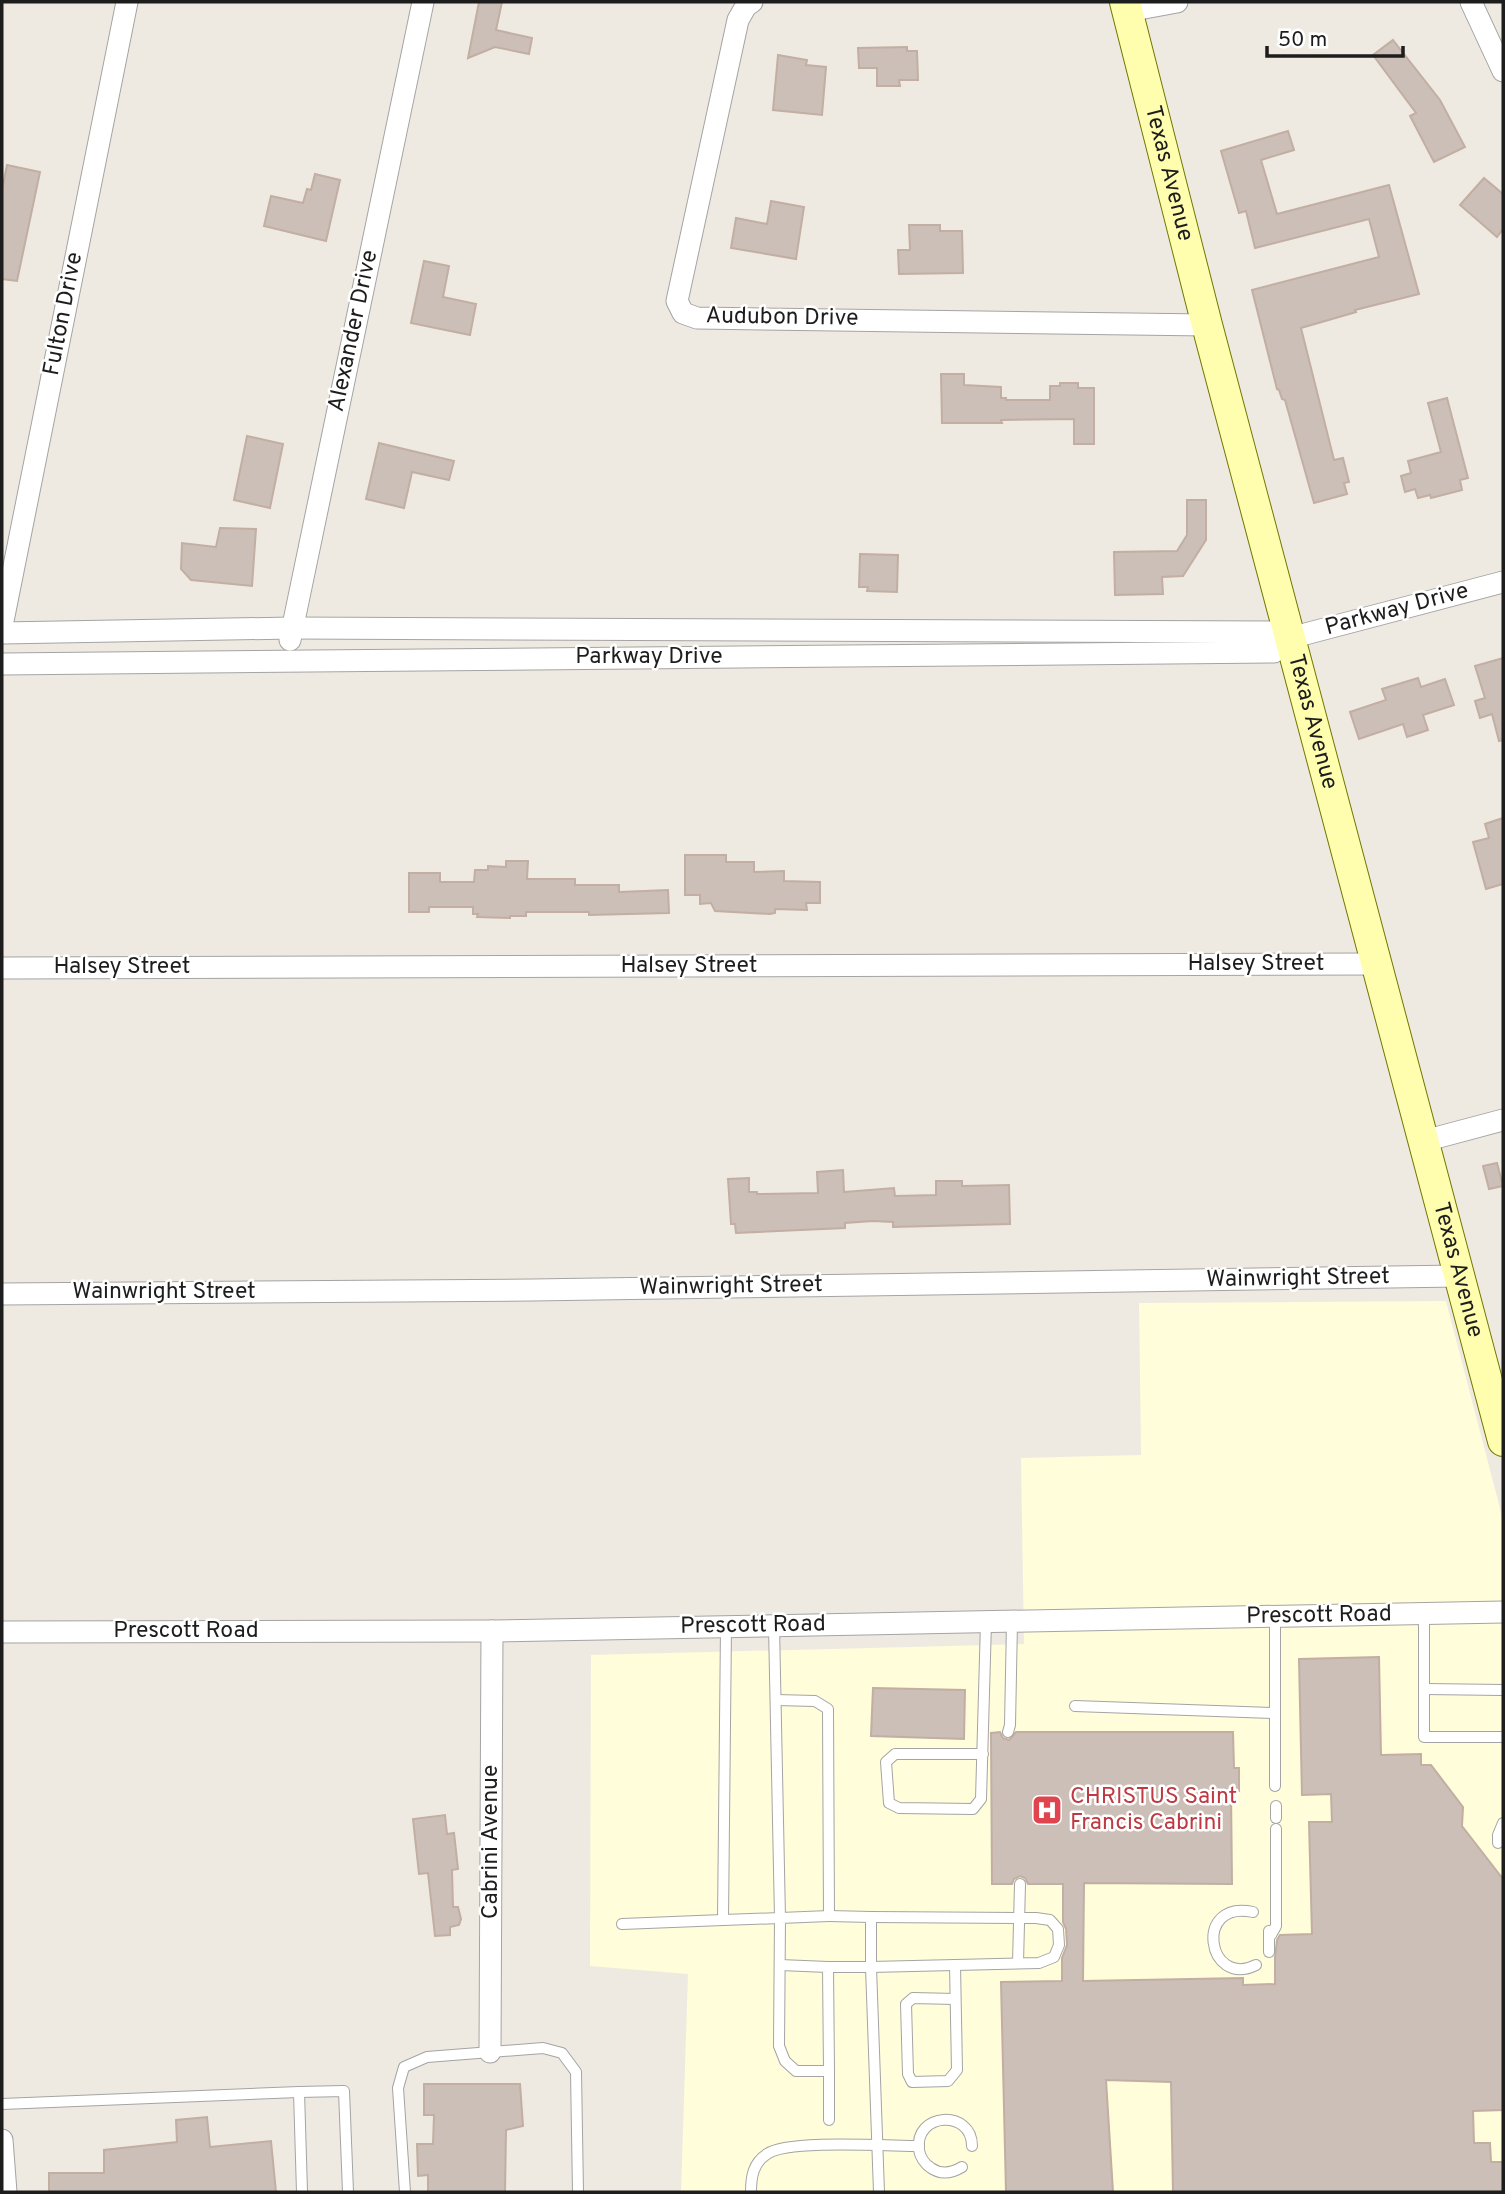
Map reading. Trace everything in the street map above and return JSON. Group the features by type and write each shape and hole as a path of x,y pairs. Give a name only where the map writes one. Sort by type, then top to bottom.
{"street":[{"name":"Fulton Drive","path":"2,626 127,2"},
{"name":"Alexander Drive","path":"286,660 423,2"},
{"name":"Audubon Drive","path":"752,2 746,6 738,20 732,47 677,301 683,313 698,318 1207,325"},
{"path":"1126,6 1177,2"},
{"path":"1471,2 1503,71"},
{"name":"Texas Avenue","path":"1126,6 1207,325 1503,1441"},
{"name":"Parkway Drive","path":"2,664 1274,652 1290,638 1503,582"},
{"name":"Parkway Drive","path":"2,633 292,628 1271,632 1290,638"},
{"name":"Halsey Street","path":"2,968 1377,964"},
{"path":"1424,1141 1503,1120"},
{"name":"Wainwright Street","path":"2,1294 532,1290 1460,1276"},
{"name":"Prescott Road","path":"2,1632 492,1631 1503,1612"},
{"name":"Cabrini Avenue","path":"490,2052 492,1631"},
{"path":"2,2140 6,2192"}],"lane":[{"path":"1424,1614 1424,1737 1503,1737"},
{"path":"1275,1617 1275,1786"},
{"path":"983,1754 895,1754 886,1762 889,1803 899,1808 973,1809 981,1799 983,1754 986,1622"},
{"path":"1010,1730 1012,1622"},
{"path":"774,1626 780,1918 779,2046 785,2061 796,2071 829,2071"},
{"path":"723,1920 726,1627"},
{"path":"1425,1689 1503,1690"},
{"path":"776,1700 816,1701 828,1709 829,1916"},
{"path":"1074,1706 1275,1713"},
{"path":"1269,1952 1269,1931 1276,1926 1276,1806"},
{"path":"1498,1843 1497,1835 1503,1823"},
{"path":"1018,1886 1018,1963"},
{"path":"1253,1912 1243,1910 1226,1915 1219,1921 1212,1939 1214,1948 1224,1963 1242,1969 1256,1965"},
{"path":"622,1924 829,1916 1018,1917 1050,1920 1058,1928 1059,1945 1054,1957 1039,1962 871,1967 780,1965"},
{"path":"871,1917 879,2192"},
{"path":"955,1965 956,1999 957,2070 948,2081 912,2082 908,2074 906,2004 913,1998 956,1999"},
{"path":"828,1966 829,2120"},
{"path":"405,2192 398,2088 404,2067 427,2057 543,2048 562,2053 576,2072 578,2192"},
{"path":"2,2104 344,2091 348,2192"},
{"path":"299,2092 302,2192"},
{"path":"962,2167 948,2172 931,2169 920,2155 919,2146 924,2129 939,2119 948,2119 964,2126 972,2146"},
{"path":"751,2192 751,2179 757,2162 769,2152 797,2146 919,2146"}],"shaded area":[{"name":"CHRISTUS Saint Francis Cabrini","path":"1446,1301 1503,1520 1503,2192 681,2192 688,1974 590,1966 591,1655 1024,1644 1021,1458 1141,1455 1139,1303"}],"building":[{"path":"479,2 502,2 496,30 532,38 529,54 495,47 468,58"},
{"path":"1393,40 1440,100 1465,147 1434,162 1410,116 1416,113 1373,55"},
{"path":"907,47 907,51 917,51 918,80 899,80 900,86 877,86 877,68 859,68 858,48"},
{"path":"778,55 807,60 806,65 826,67 822,115 773,110"},
{"path":"1288,131 1294,150 1261,160 1277,214 1389,185 1419,294 1355,310 1356,312 1301,328 1334,460 1343,458 1349,482 1344,483 1347,494 1314,503 1285,400 1277,389 1252,290 1379,257 1369,219 1255,248 1246,211 1239,213 1221,151"},
{"path":"7,165 40,172 17,281 2,279 2,190"},
{"path":"315,174 340,180 326,241 264,226 271,196 303,203 307,189 311,190"},
{"path":"1484,178 1503,194 1503,229 1497,237 1460,205"},
{"path":"771,201 804,207 796,259 731,248 736,218 767,224"},
{"path":"909,225 940,225 940,231 962,231 963,273 899,274 898,250 910,250"},
{"path":"424,261 449,266 443,297 476,304 470,335 411,323"},
{"path":"941,374 964,374 964,385 1001,387 1001,398 1006,400 1050,400 1050,386 1060,386 1060,383 1078,383 1078,388 1094,388 1094,444 1074,444 1074,419 942,423"},
{"path":"1447,398 1468,478 1460,480 1462,490 1431,498 1430,495 1418,498 1415,489 1405,492 1401,476 1411,473 1408,461 1441,452 1428,403"},
{"path":"247,436 283,444 270,508 234,500"},
{"path":"379,443 454,461 449,480 412,472 404,508 366,499"},
{"path":"1187,500 1206,500 1206,540 1183,576 1162,577 1163,594 1115,595 1114,552 1177,551 1187,535"},
{"path":"220,528 256,529 252,586 191,580 181,569 182,543 216,547"},
{"path":"860,554 898,555 897,592 867,591 868,587 859,587"},
{"path":"1503,658 1503,740 1499,741 1492,714 1480,718 1475,701 1485,698 1475,666"},
{"path":"1418,678 1421,687 1445,679 1454,705 1423,715 1428,730 1407,737 1403,724 1359,739 1350,712 1386,700 1382,689"},
{"path":"1503,818 1503,884 1486,889 1473,842 1489,838 1485,824"},
{"path":"685,855 726,855 726,862 754,862 754,872 784,871 784,881 820,882 820,903 806,903 807,910 775,909 775,913 770,914 715,911 711,903 700,904 700,895 685,895"},
{"path":"506,861 528,861 527,879 575,879 575,885 619,885 619,892 668,890 669,913 589,915 589,912 526,912 526,916 510,918 477,917 478,914 473,914 473,907 429,907 429,912 409,912 409,873 440,873 440,882 474,882 475,870 488,870 488,866 506,867"},
{"path":"1497,1163 1503,1186 1489,1189 1483,1166"},
{"path":"843,1170 844,1192 894,1188 895,1196 936,1195 936,1181 962,1181 962,1186 1009,1185 1010,1224 893,1227 893,1222 873,1221 845,1223 845,1228 736,1233 735,1224 731,1224 728,1179 749,1178 749,1192 757,1194 818,1193 817,1172"},
{"path":"1379,1657 1381,1755 1421,1754 1421,1765 1431,1765 1463,1807 1462,1826 1503,1879 1503,2110 1473,2111 1474,2143 1490,2143 1491,2162 1503,2162 1503,2192 1173,2192 1171,2082 1106,2080 1113,2192 1006,2192 1001,1982 1062,1981 1062,1958 1067,1945 1063,1922 1063,1884 1028,1884 1025,1878 1020,1876 1014,1879 1012,1884 992,1884 991,1733 1000,1732 1003,1738 1009,1740 1016,1732 1233,1732 1234,1768 1239,1768 1239,1791 1231,1791 1232,1884 1084,1883 1083,1981 1243,1978 1243,1985 1275,1984 1275,1957 1280,1935 1312,1934 1309,1822 1332,1822 1331,1794 1302,1795 1299,1659"},
{"path":"873,1688 965,1690 964,1739 871,1736"},
{"path":"445,1815 447,1834 454,1833 458,1869 452,1870 453,1907 458,1907 461,1919 459,1925 450,1927 450,1935 435,1936 428,1873 419,1874 413,1819"},
{"path":"424,2084 520,2084 523,2126 506,2130 505,2192 428,2192 428,2175 418,2176 417,2144 433,2144 434,2115 424,2115"},
{"path":"207,2117 210,2147 271,2141 276,2192 49,2192 49,2173 104,2173 104,2150 177,2142 176,2120"}],"place":[{"name":"CHRISTUS Saint Francis Cabrini","path":"1047,1810"}]}
